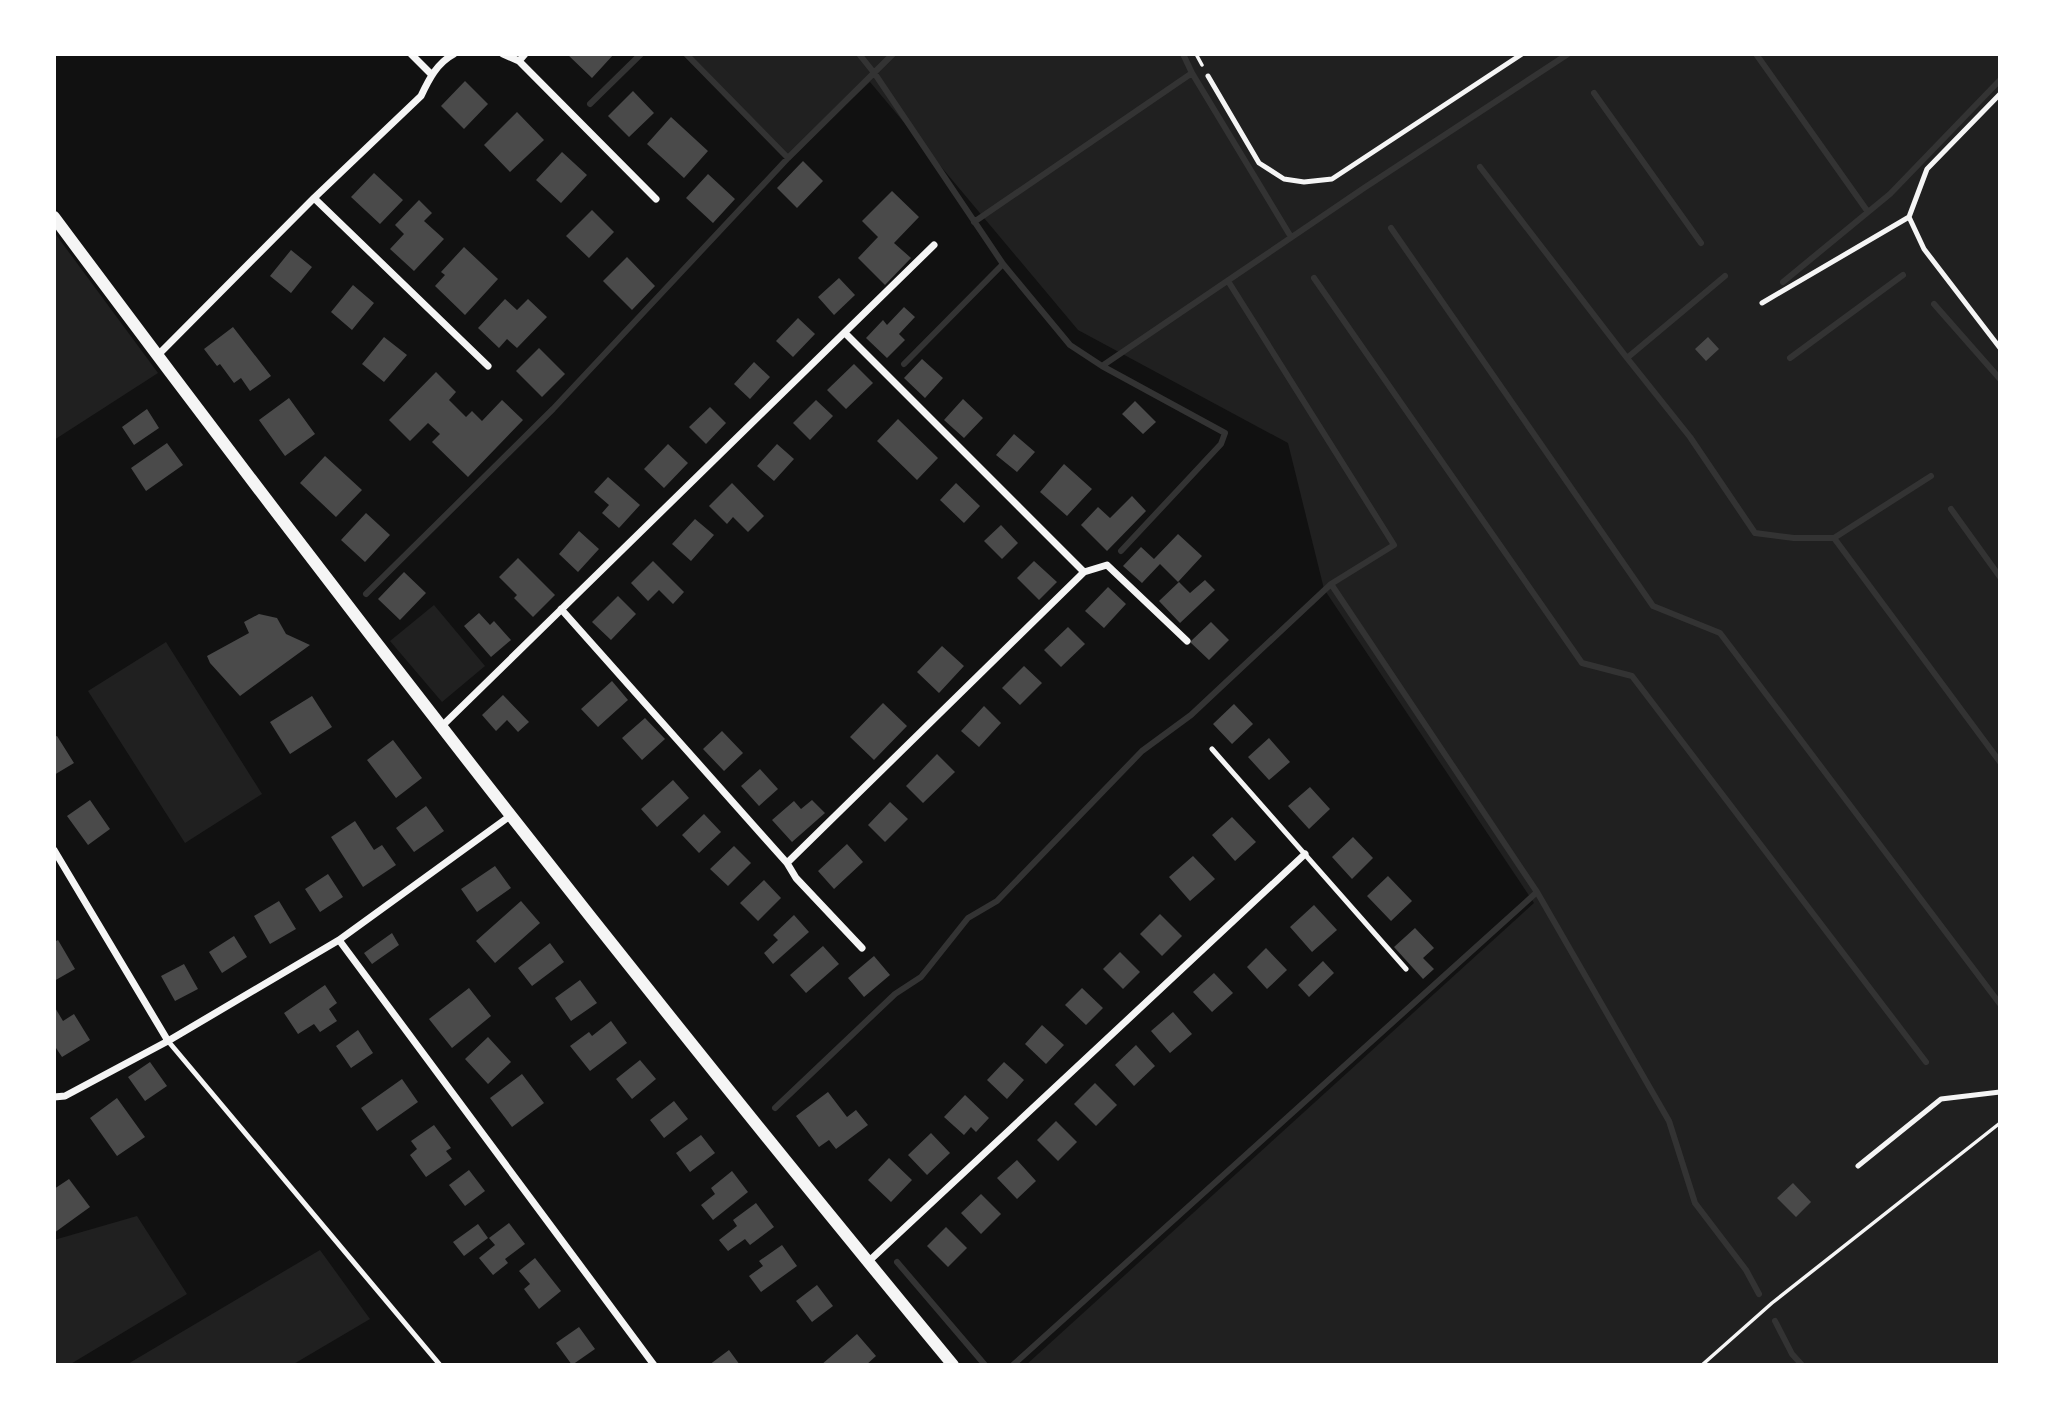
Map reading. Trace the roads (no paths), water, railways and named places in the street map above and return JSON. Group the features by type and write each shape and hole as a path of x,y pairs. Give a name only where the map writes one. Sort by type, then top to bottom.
{"street":[{"path":"411,54 432,75"},
{"path":"157,356 314,198 421,96 432,75 446,58 454,54"},
{"path":"503,54 522,57 656,199"},
{"path":"314,198 488,366"},
{"path":"54,217 157,356 510,816 953,1365"},
{"path":"441,727 934,244"},
{"path":"845,333 1084,572"},
{"path":"787,863 1084,572 1107,565 1187,642"},
{"path":"561,609 787,863 796,878 862,948"},
{"path":"54,1097 65,1096 168,1041 339,940 510,816"},
{"path":"54,850 168,1041"},
{"path":"868,1262 1305,854"},
{"path":"339,940 654,1365"}],"lane":[{"path":"1208,76 1259,163 1284,178 1304,182 1332,179 1522,54"},
{"path":"1762,303 1909,217 1927,169 2000,94"},
{"path":"1909,217 1924,249 2000,348"},
{"path":"1212,749 1406,969"},
{"path":"168,1041 440,1365"},
{"path":"1858,1166 1941,1099 2000,1091"}],"waterway":[{"path":"590,104 641,54"},
{"path":"686,54 788,158"},
{"path":"859,54 1003,264 1070,345 1102,366 1225,433 1221,444 1121,551"},
{"path":"366,594 553,409 788,158 893,54"},
{"path":"1183,54 1291,237"},
{"path":"1102,366 1364,188 1568,54"},
{"path":"1756,54 1868,212"},
{"path":"974,222 1192,73"},
{"path":"1783,282 1890,194 2000,80"},
{"path":"1594,93 1701,243"},
{"path":"1480,167 1627,358"},
{"path":"1391,228 1653,606 1720,633 2000,1004"},
{"path":"904,364 1003,264"},
{"path":"1790,358 1903,275"},
{"path":"1725,276 1627,358 1690,437 1755,533 1794,538 1834,538 2000,762"},
{"path":"1314,278 1582,663 1632,676 1926,1062"},
{"path":"775,1108 895,994 921,977 968,918 997,901 1142,751 1191,715 1331,584 1394,545 1228,281"},
{"path":"1934,304 2000,379"},
{"path":"1834,538 1931,476"},
{"path":"1951,509 2000,577"},
{"path":"1331,584 1537,892 1669,1121 1695,1203 1746,1270 1759,1294"},
{"path":"1013,1365 1537,892"},
{"path":"897,1262 985,1365"},
{"path":"1775,1321 1792,1354 1802,1365"}]}
